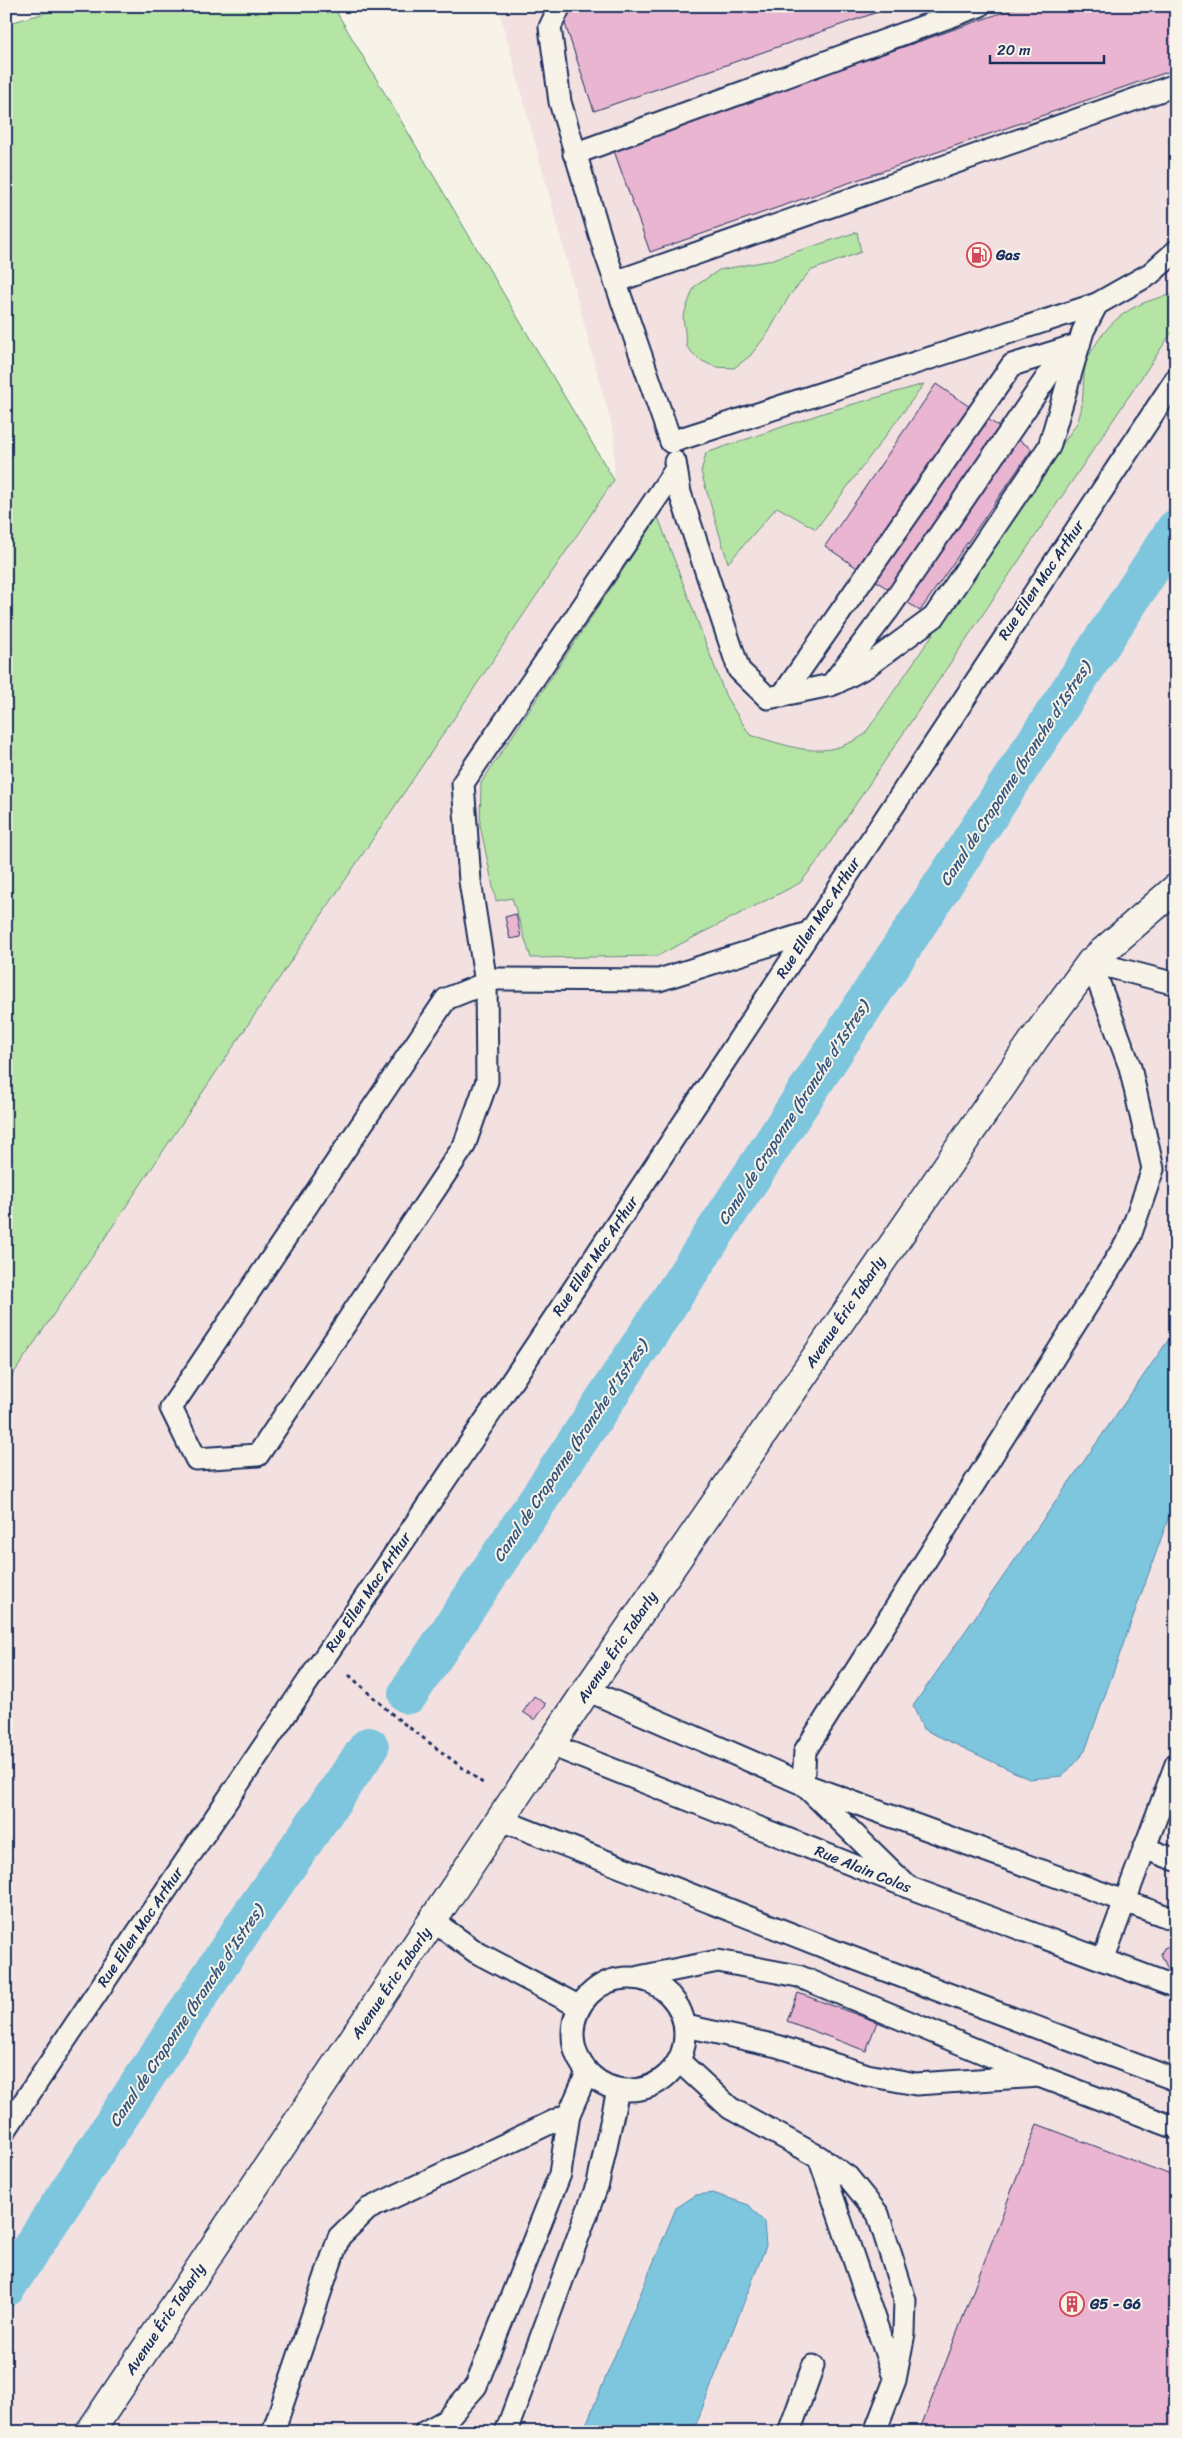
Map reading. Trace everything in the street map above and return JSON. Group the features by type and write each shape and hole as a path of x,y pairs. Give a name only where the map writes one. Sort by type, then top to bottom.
{"street":[{"name":"Avenue Éric Tabarly","path":"90,2432 587,1690 1035,1038 1091,962 1176,888"}],"lane":[{"path":"560,6 550,28 560,102 574,154 615,282 671,442 680,493 739,670 768,698 831,685 866,667 934,617 1049,446 1073,346"},
{"path":"574,154 979,6"},
{"path":"615,282 1176,85"},
{"path":"671,442 1097,304 1150,274 1176,251"},
{"path":"831,685 888,610 1084,331 1097,304"},
{"path":"782,696 1012,364 1073,346"},
{"name":"Rue Ellen Mac Arthur","path":"6,2128 573,1290 1176,379"},
{"path":"676,469 463,783 470,881 486,983 487,1081 464,1146 258,1454 196,1459 171,1408 446,999 486,983 496,980 659,980 808,933"},
{"path":"1091,962 1176,984"},
{"path":"908,1887 803,1784 805,1751 1129,1239 1153,1169 1130,1067 1091,962"},
{"path":"587,1690 803,1784 1176,1920"},
{"name":"Rue Alain Colas","path":"552,1744 908,1887 1176,1987"},
{"path":"1103,1960 1176,1764"},
{"path":"507,1811 838,1952 1176,2080"},
{"path":"1144,1848 1176,1860"},
{"path":"433,1920 476,1952 578,2006"},
{"path":"639,1977 670,1994 686,2026 679,2061 653,2086 618,2090 587,2073 572,2041 578,2006 604,1982 718,1961 798,1976 1039,2076 1176,2128"},
{"path":"686,2026 777,2046 867,2075 916,2084 1039,2076"},
{"path":"679,2061 730,2108 818,2157 848,2177 878,2214 905,2300 904,2333 895,2380 875,2432"},
{"path":"425,2432 445,2421 476,2386 560,2174 569,2114 587,2073"},
{"path":"506,2432 598,2183 618,2090"},
{"path":"273,2432 339,2237 368,2209 569,2114"},
{"path":"818,2157 895,2380"},
{"path":"789,2432 813,2366"}],"path":[{"path":"326,1654 394,1716 492,1790 507,1811"}],"shaded area":[{"path":"498,6 1176,6 1176,2432 6,2432 6,1385 614,480 614,434"}],"green space":[{"path":"70,6 333,6 614,480 6,1385 6,24"},
{"path":"857,232 861,252 810,271 790,295 768,333 750,356 734,368 715,367 698,359 687,347 683,317 694,287 719,270 767,261"},
{"path":"1176,294 1176,326 817,862 800,883 657,956 531,958 512,898 496,901 480,825 481,783 658,517 726,697 750,735 808,750 834,748 849,743 864,735 1077,423 1080,416 1086,364 1089,355 1101,337 1118,318 1138,305"},
{"path":"924,384 816,529 777,507 728,563 701,472 706,453 826,412"}],"water":[{"path":"1176,1329 1176,1497 1085,1751 1063,1776 1029,1779 923,1729 913,1706"},
{"path":"713,2193 749,2205 764,2222 766,2246 693,2432 583,2432 676,2208 696,2195"}],"building":[{"path":"559,6 895,6 594,111"},
{"path":"1021,6 1176,6 1176,69 650,252 613,148"},
{"path":"936,384 1032,449 920,611 825,546"},
{"path":"516,914 521,937 510,939 505,917"},
{"path":"534,1696 546,1704 535,1720 523,1712"},
{"path":"1176,1943 1176,1975 1169,1972 1161,1954 1164,1948"},
{"path":"798,1993 877,2022 866,2051 787,2021"},
{"name":"G5 - G6","path":"1037,2124 1176,2177 1176,2432 919,2432"}],"waterway":[{"name":"Canal de Craponne (branche d'Istres)","path":"408,1694 595,1415 1176,529"},
{"name":"Canal de Craponne (branche d'Istres)","path":"6,2287 245,1925 369,1747"}],"place":[{"name":"Gas","path":"979,255"},
{"name":"G5 - G6","path":"1072,2304"}]}
